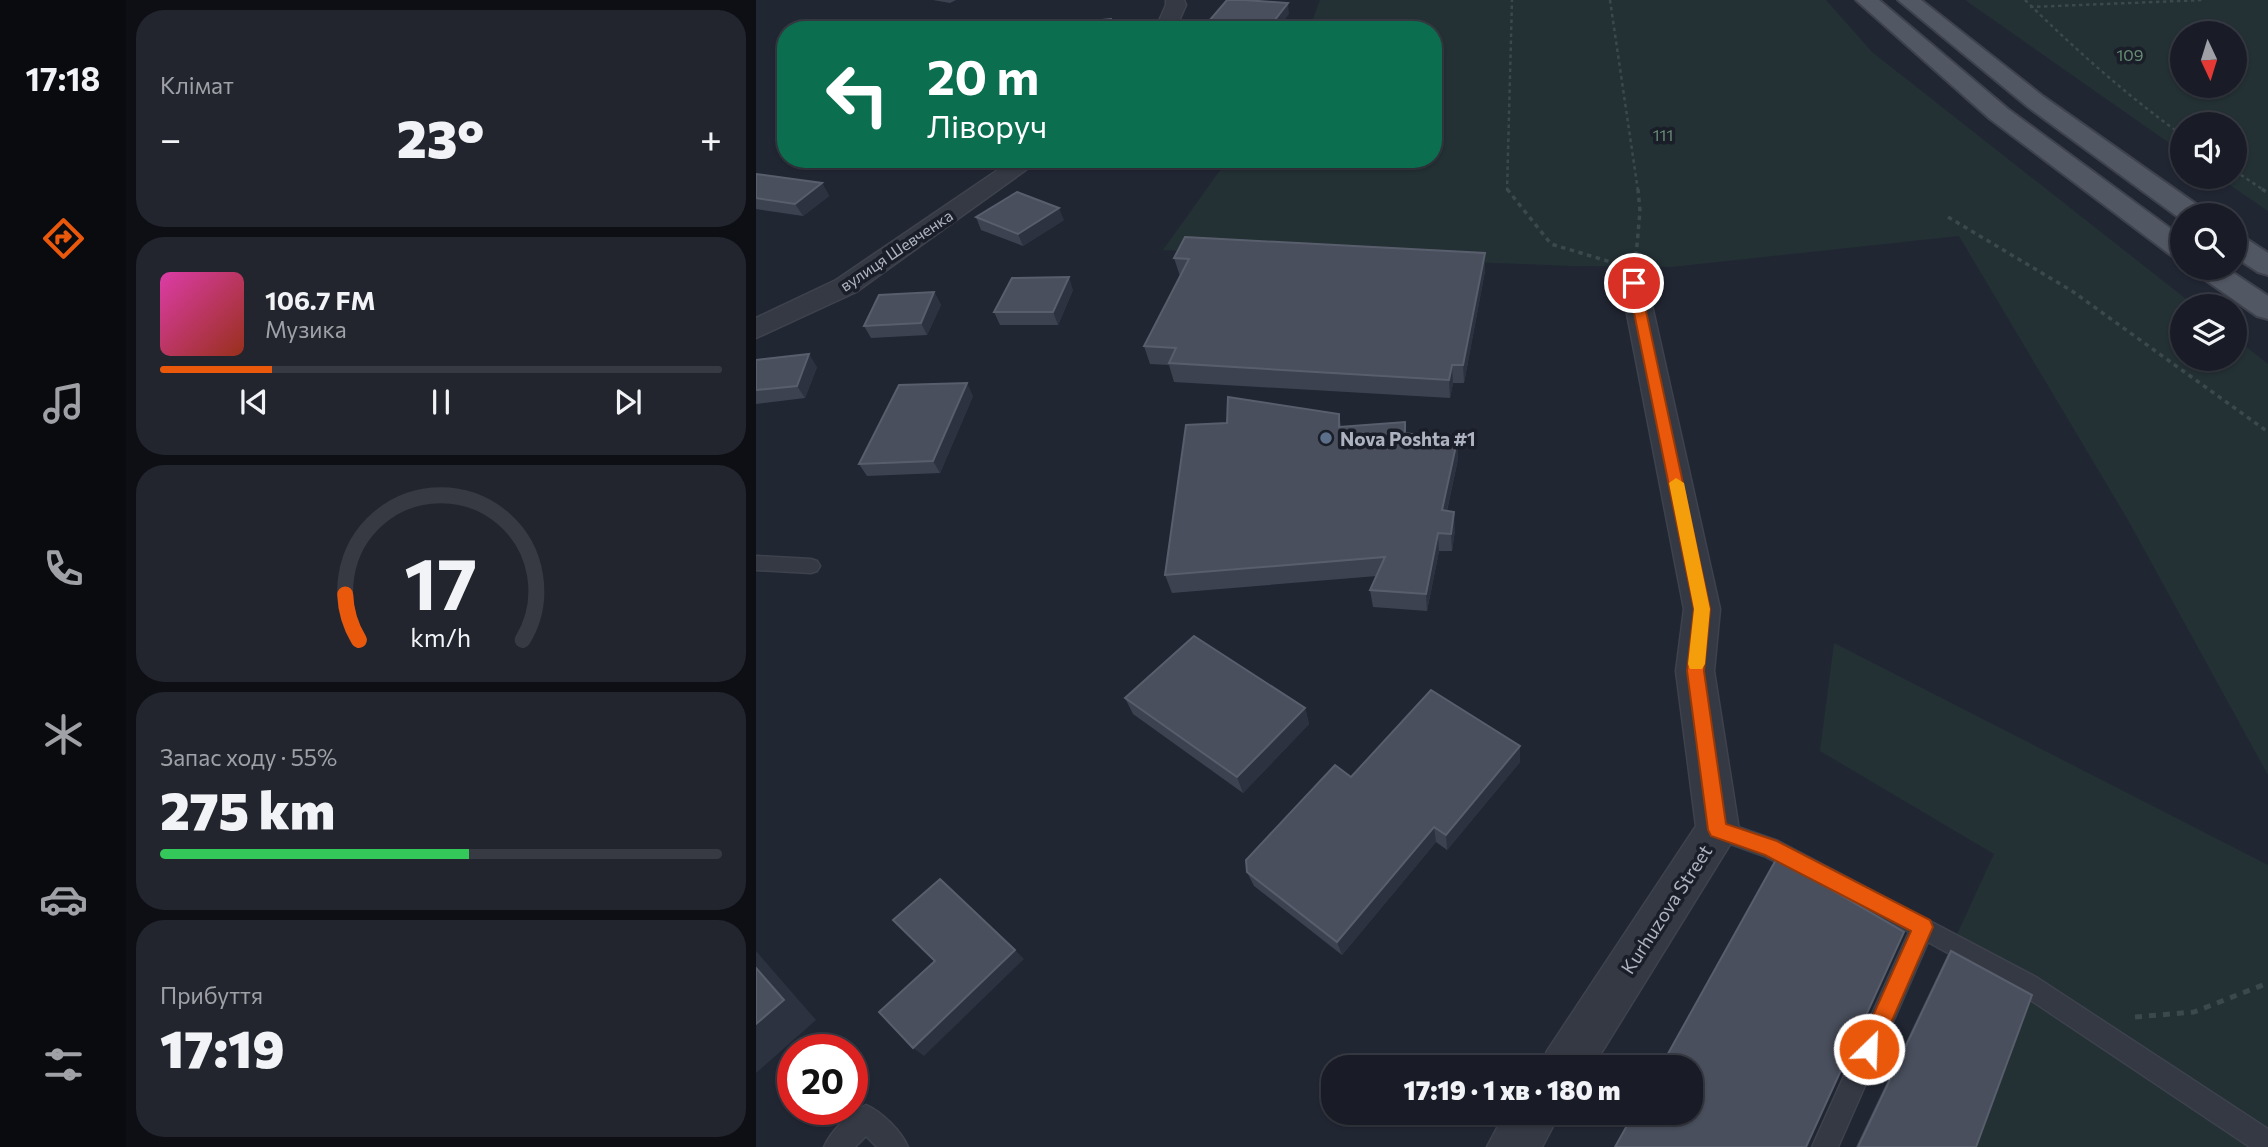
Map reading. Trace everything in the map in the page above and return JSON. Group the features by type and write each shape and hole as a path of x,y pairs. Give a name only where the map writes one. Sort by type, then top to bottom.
{"main road":[{"path":"1866,0 1999,114 2170,241"},
{"path":"1908,0 2036,102 2176,203"},
{"path":"2247,252 2268,266"},
{"path":"2224,280 2268,310"}],"street":[{"path":"1169,21 1176,5 1175,0"},
{"name":"вулиця Шевченка","path":"756,329 846,286 1017,168"},
{"name":"Kurhuzova Street","path":"1572,1055 1718,830 1695,671 1702,609 1634,276"},
{"path":"1513,1147 1527,1125"}],"lane":[{"path":"756,563 811,566"},
{"path":"1718,830 1770,848 2028,985 2268,1144"},
{"path":"1825,1147 1923,927"},
{"path":"837,1147 866,1118 895,1147"}],"path":[{"path":"1512,0 1507,192 1551,244 1634,276 1640,211 1610,0"},
{"path":"2025,0 2029,7 2131,98 2170,126"},
{"path":"2029,7 2204,0"},
{"path":"2247,179 2268,193"},
{"path":"1948,217 2003,246 2075,292 2268,432"},
{"path":"2126,1017 2194,1012 2268,983"}],"green space":[{"name":"111","path":"1320,0 1826,0 1872,52 2180,294 2170,294 2170,371 2247,371 2247,347 2268,364 2268,775 2128,520 1959,236 1671,267 1572,266 1163,250 1222,168 1442,168 1442,21 1312,21"},
{"name":"109","path":"1965,0 2268,0 2268,211 2236,189 2247,189 2247,112 2170,112 2170,144"},
{"path":"1834,643 2268,865 2268,1147 1972,1147 1947,956 1994,854 1820,751"}],"building":[{"path":"1227,0 1288,3 1274,21 1209,21"},
{"path":"756,174 822,183 795,204 756,198"},
{"path":"1017,192 1059,208 1018,234 976,217"},
{"path":"1185,237 1485,253 1463,365 1452,365 1449,380 1169,363 1176,348 1144,346 1189,259 1174,258"},
{"path":"1069,277 1053,312 994,312 1012,278"},
{"path":"934,292 921,323 864,326 879,295"},
{"path":"809,354 797,386 756,390 756,360"},
{"path":"967,383 933,461 859,464 899,385"},
{"path":"1228,397 1339,414 1339,427 1405,422 1405,433 1457,441 1442,510 1454,512 1451,534 1438,533 1426,594 1370,590 1385,557 1165,575 1186,425 1227,423"},
{"path":"1194,636 1305,708 1237,777 1125,698"},
{"path":"1431,690 1520,746 1446,835 1434,827 1337,942 1247,872 1246,860 1335,765 1351,777"},
{"path":"1777,858 1904,932 1806,1147 1615,1147 1627,1125 1703,1125 1703,1055 1667,1055"},
{"path":"940,879 1015,950 913,1048 879,1012 935,961 893,920"},
{"path":"1951,951 2032,995 1976,1147 1858,1147"},
{"path":"756,968 784,1000 756,1024"}],"slow traffic":[{"path":"1676,483 1702,609 1696,664"}],"place":[{"name":"Nova Poshta #1","path":"1326,438"}],"route":[{"path":"1634,283 1702,609 1695,671 1718,830 1770,848 1923,927 1869,1049"}]}
